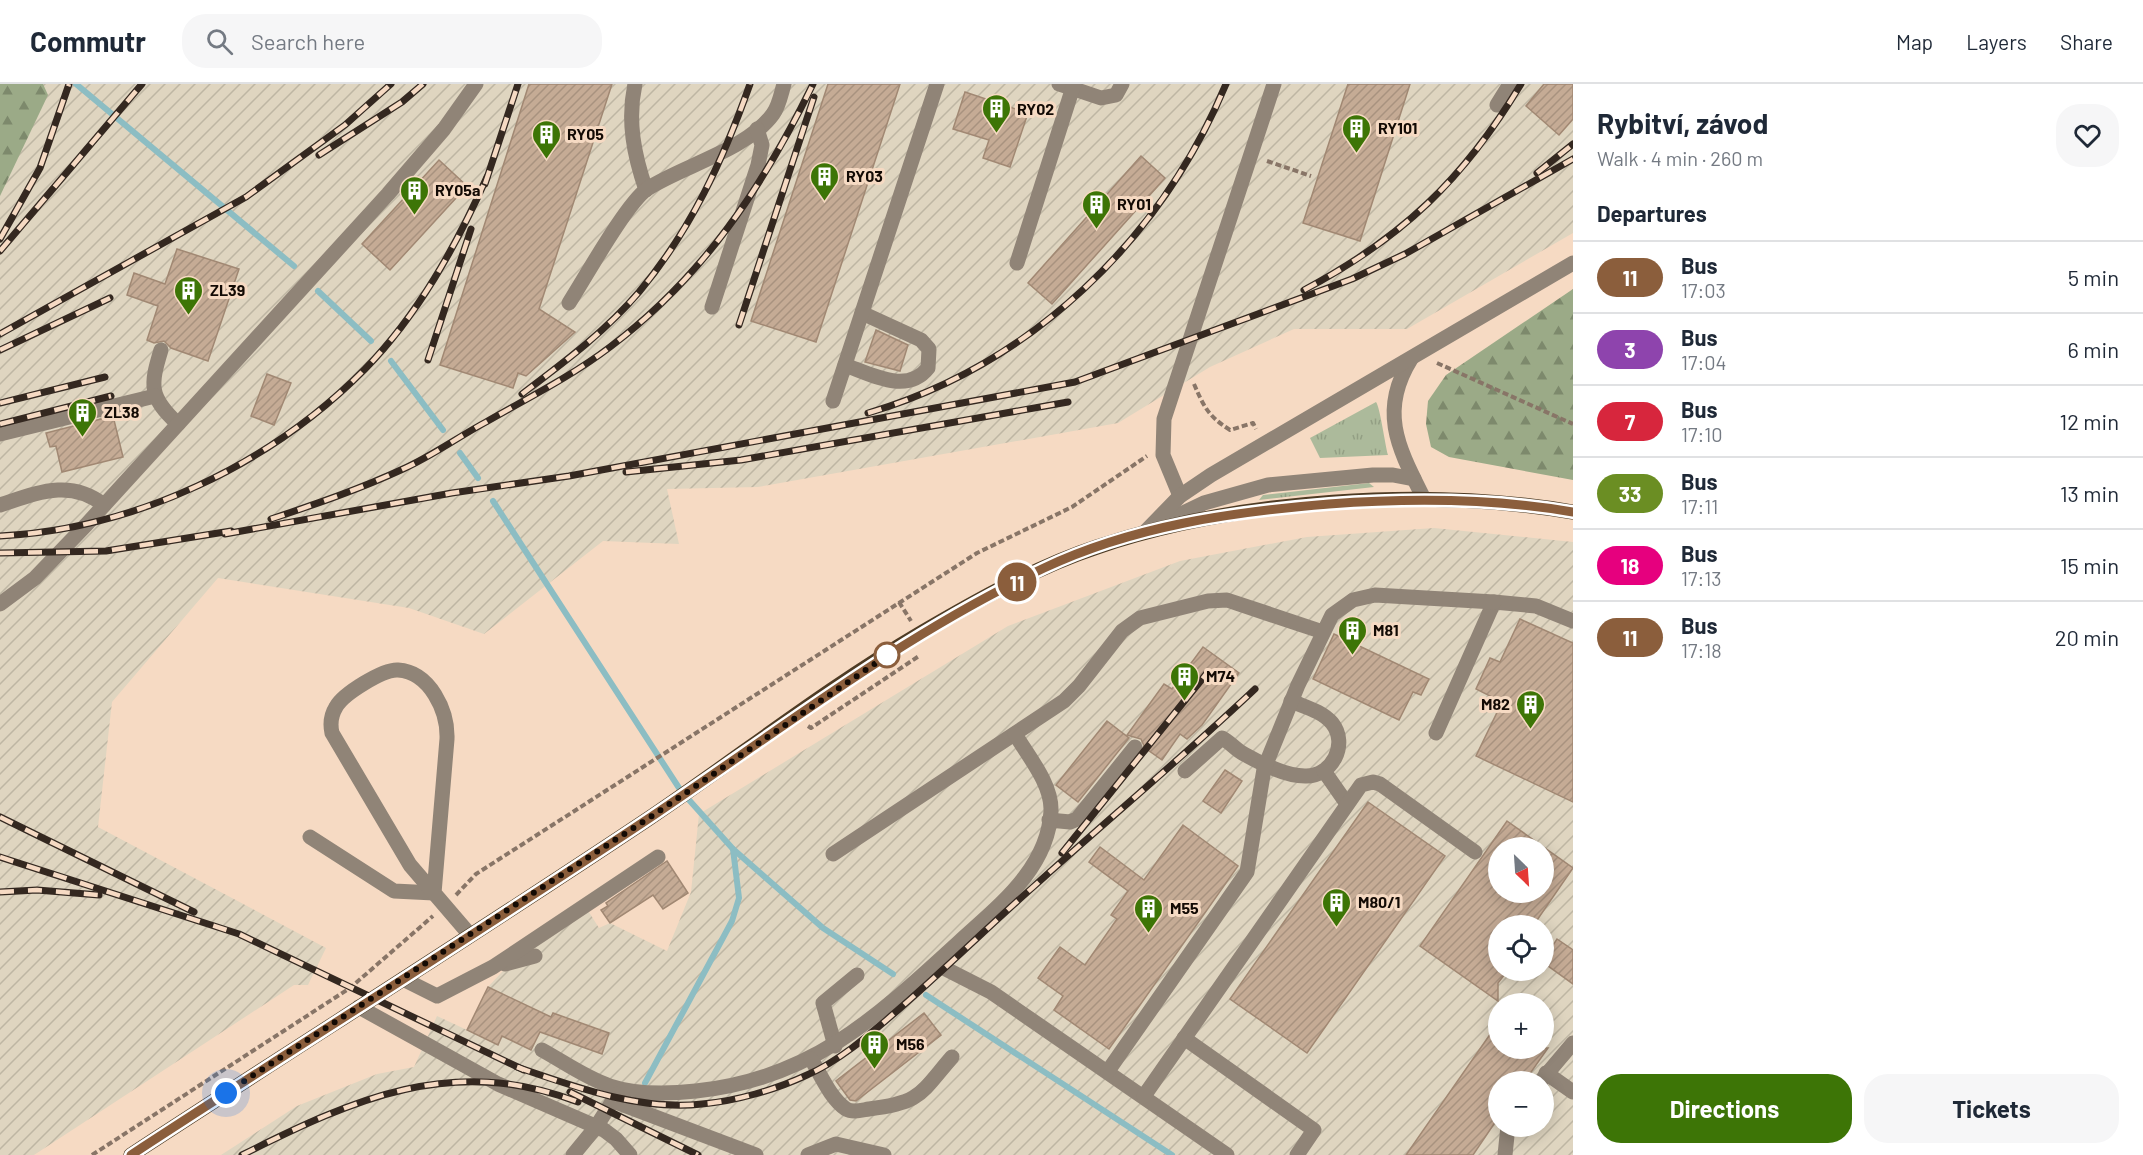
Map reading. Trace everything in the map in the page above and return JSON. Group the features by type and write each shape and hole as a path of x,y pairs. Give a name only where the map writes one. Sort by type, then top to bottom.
{"main road":[{"path":"130,1155 652,816 919,634 1046,567 1092,548 1146,531 1246,512 1424,499 1532,505 1573,512"}],"street":[{"path":"0,603 35,578 104,505 388,194 444,129 476,84"},
{"path":"635,84 632,109 633,148 646,190"},
{"path":"569,303 617,228 646,190 710,159 757,129 775,112 784,84"},
{"path":"833,401 937,84"},
{"path":"1017,263 1068,86 1108,99 1116,95 1122,84"},
{"path":"1180,496 1165,465 1162,445 1166,411 1274,84"},
{"path":"1497,105 1510,84"},
{"path":"712,307 758,165 762,145 757,129"},
{"path":"1146,531 1180,496 1210,475 1573,263"},
{"path":"845,365 901,383 917,378 928,368 929,350 921,340 862,314"},
{"path":"161,350 154,378 155,396 160,407 177,424"},
{"path":"1413,357 1397,389 1394,422 1401,454 1424,499"},
{"path":"0,434 155,396"},
{"path":"1146,531 1204,503 1268,485 1373,475 1393,475 1414,479"},
{"path":"0,505 38,493 63,489 85,492 104,505"},
{"path":"1108,1071 1246,872 1266,763 1291,701 1323,632 1332,615 1341,606 1363,596 1494,602 1536,606 1573,621"},
{"path":"833,854 1072,694 1122,631 1140,618 1208,601 1227,600 1323,632"},
{"path":"1436,733 1494,602"},
{"path":"434,892 447,739 446,717 423,680 406,672 391,671 340,700 332,716 332,733 402,853 434,892 470,934"},
{"path":"1185,771 1222,738 1246,755 1300,776 1308,777 1324,771 1330,766 1338,752 1339,743 1335,728 1323,716 1291,701"},
{"path":"617,1095 719,1088 778,1073 835,1046 936,964 1026,877 1049,820 1051,803 1048,792 1015,734"},
{"path":"1049,820 1070,822 1077,819 1135,747"},
{"path":"1324,771 1347,804"},
{"path":"1144,1096 1361,785 1374,782 1380,784 1475,852"},
{"path":"310,837 394,891 434,892"},
{"path":"403,979 437,996 493,967 658,857"},
{"path":"493,967 535,956"},
{"path":"936,964 991,992 1227,1155"},
{"path":"835,1046 824,1003 857,975"},
{"path":"359,1007 498,1084 596,1126 616,1139 630,1155"},
{"path":"1184,1038 1314,1130 1297,1155"},
{"path":"1548,1071 1573,1043"},
{"path":"542,1050 602,1082 617,1095 756,1155"},
{"path":"811,1059 834,1096 843,1106 853,1111 898,1106 910,1102 952,1057"},
{"path":"1554,1082 1573,1092"},
{"path":"573,1155 617,1095"},
{"path":"1505,1155 1507,1137"},
{"path":"808,1155 836,1144 884,1155"}],"path":[{"path":"1251,156 1311,176"},
{"path":"1413,357 1443,365 1573,424"},
{"path":"1182,363 1207,413 1216,421 1230,430 1253,423"},
{"path":"92,1155 350,988 445,905 476,874 977,553 1091,496 1162,445"},
{"path":"796,716 812,728 915,660"}],"shaded area":[{"path":"0,84 1573,84 1573,233 1407,329 1294,329 1210,367 1118,423 758,487 667,489 679,544 603,541 484,634 409,608 218,578 112,702 98,827 326,948 308,985 294,985 34,1155 0,1155"},
{"path":"1434,528 1573,542 1573,1155 221,1155 297,1106 377,1074 414,1067 437,1016 467,1030 488,987 515,958 587,909 599,928 610,923 667,951 691,892 699,814 1008,626 1180,561 1307,537"}],"green space":[{"path":"0,84 43,84 48,95 0,196"},
{"path":"1573,289 1573,480 1449,457 1431,447 1426,424 1428,401 1446,375"},
{"path":"1376,402 1388,455 1320,458 1310,438"},
{"path":"1369,483 1374,487 1259,500 1263,495"}],"building":[{"path":"529,84 612,84 539,309 575,332 526,376 518,373 513,388 440,365"},
{"name":"RY03","path":"828,84 900,84 816,342 751,321"},
{"name":"RY101","path":"1348,84 1410,84 1360,241 1303,223"},
{"path":"1544,84 1573,84 1573,119 1559,135 1526,106"},
{"name":"RY02","path":"965,92 1028,113 1010,167 983,158 989,140 953,129"},
{"name":"RY01","path":"1141,156 1165,178 1052,304 1028,283"},
{"name":"RY05a","path":"439,160 467,186 390,270 362,244"},
{"name":"ZL39","path":"177,249 239,269 208,361 171,348 164,341 154,343 147,340 158,306 127,295 134,273 165,284"},
{"path":"876,330 908,345 900,371 865,362"},
{"path":"267,374 291,383 274,425 251,416"},
{"name":"ZL38","path":"113,416 123,457 62,472 56,446 50,447 46,433"},
{"name":"M82","path":"1520,619 1573,643 1573,802 1476,756 1502,702 1476,689 1490,658 1500,662"},
{"name":"M81","path":"1334,634 1429,679 1421,695 1413,692 1399,720 1313,679"},
{"name":"M74","path":"1203,647 1239,673 1202,725 1187,739 1180,734 1162,760 1145,748 1141,739 1127,735 1164,684 1172,689"},
{"path":"1107,721 1129,738 1078,802 1056,785"},
{"path":"1225,770 1242,781 1221,813 1203,801"},
{"name":"M80/1","path":"1368,802 1445,856 1307,1053 1230,999"},
{"path":"1507,821 1529,837 1496,837"},
{"name":"M55","path":"1183,825 1238,866 1109,1049 1054,1010 1063,996 1038,978 1060,947 1085,965 1117,919 1111,915 1128,891 1089,862 1100,847 1144,880"},
{"path":"1488,848 1488,903 1549,903 1541,915 1488,915 1488,981 1500,981 1498,993 1488,994 1420,946"},
{"path":"1554,854 1573,868 1554,896"},
{"path":"667,861 688,893 663,909 653,895 610,923 601,910 608,906 606,903"},
{"path":"1557,939 1573,950 1573,984 1554,970 1554,944"},
{"path":"488,987 551,1017 553,1013 609,1033 602,1054 540,1032 531,1050 502,1036 498,1045 467,1030"},
{"name":"M56","path":"924,1013 941,1035 856,1101 850,1100 836,1081"},
{"path":"1488,1037 1488,1059 1540,1059 1532,1071 1488,1071 1488,1133 1473,1155 1406,1155"}],"waterway":[{"path":"76,84 294,266"},
{"path":"318,291 371,341"},
{"path":"391,361 443,430"},
{"path":"460,453 478,478"},
{"path":"493,501 681,791 733,849 823,928 893,974"},
{"path":"645,1083 732,921 739,898 733,849"},
{"path":"926,995 1172,1155"}],"railway":[{"path":"0,239 40,168 69,84"},
{"path":"0,251 142,84"},
{"path":"0,334 246,197 345,125 391,84"},
{"path":"319,155 402,102 423,84"},
{"path":"485,184 518,84"},
{"path":"522,394 553,371 612,320 626,307 658,268 704,193 729,140 750,84"},
{"path":"271,519 354,490 414,464 565,377 610,347 674,291 728,228 773,159 813,84"},
{"path":"868,413 928,391 984,363 1036,329 1084,289 1127,244 1166,194 1199,141 1226,84"},
{"path":"1304,290 1371,249 1428,203 1477,149 1521,84"},
{"path":"739,325 814,97"},
{"path":"1537,173 1573,144"},
{"path":"225,534 452,493 569,476 1075,382 1352,279 1405,254 1573,159"},
{"path":"0,536 51,531 101,520 150,505 198,486 287,435 328,403 365,369 402,326 449,254 487,177"},
{"path":"428,360 471,229"},
{"path":"0,350 110,298"},
{"path":"0,403 105,377"},
{"path":"0,424 111,396"},
{"path":"626,472 741,460 1068,402"},
{"path":"0,553 106,551 231,531"},
{"path":"1062,853 1207,673"},
{"path":"517,1067 608,1096 655,1104 679,1105 715,1103 755,1094 820,1069 855,1046 898,1010 1255,689"},
{"path":"0,817 194,912"},
{"path":"0,857 239,934 524,1070"},
{"path":"0,892 37,890 99,895"},
{"path":"242,1155 324,1116 364,1101 405,1090 446,1083 488,1082 532,1088 578,1102"},
{"path":"570,1092 698,1155"}],"bus line":[{"name":"11","path":"131,1155 652,816 835,689 919,634 1046,567 1092,548 1146,531 1246,512 1368,501 1424,499 1490,501 1573,512"}],"place":[{"name":"RY02","path":"996,134"},
{"name":"RY101","path":"1357,154"},
{"name":"RY05","path":"546,160"},
{"name":"RY03","path":"825,202"},
{"name":"RY05a","path":"414,216"},
{"name":"RY01","path":"1096,230"},
{"name":"ZL39","path":"189,316"},
{"name":"ZL38","path":"83,438"},
{"name":"M81","path":"1352,656"},
{"name":"M74","path":"1185,702"},
{"name":"M82","path":"1531,730"},
{"name":"M80/1","path":"1337,928"},
{"name":"M55","path":"1149,934"},
{"name":"M56","path":"875,1070"}],"route":[{"path":"226,1093 652,816 892,652 887,655"}]}
